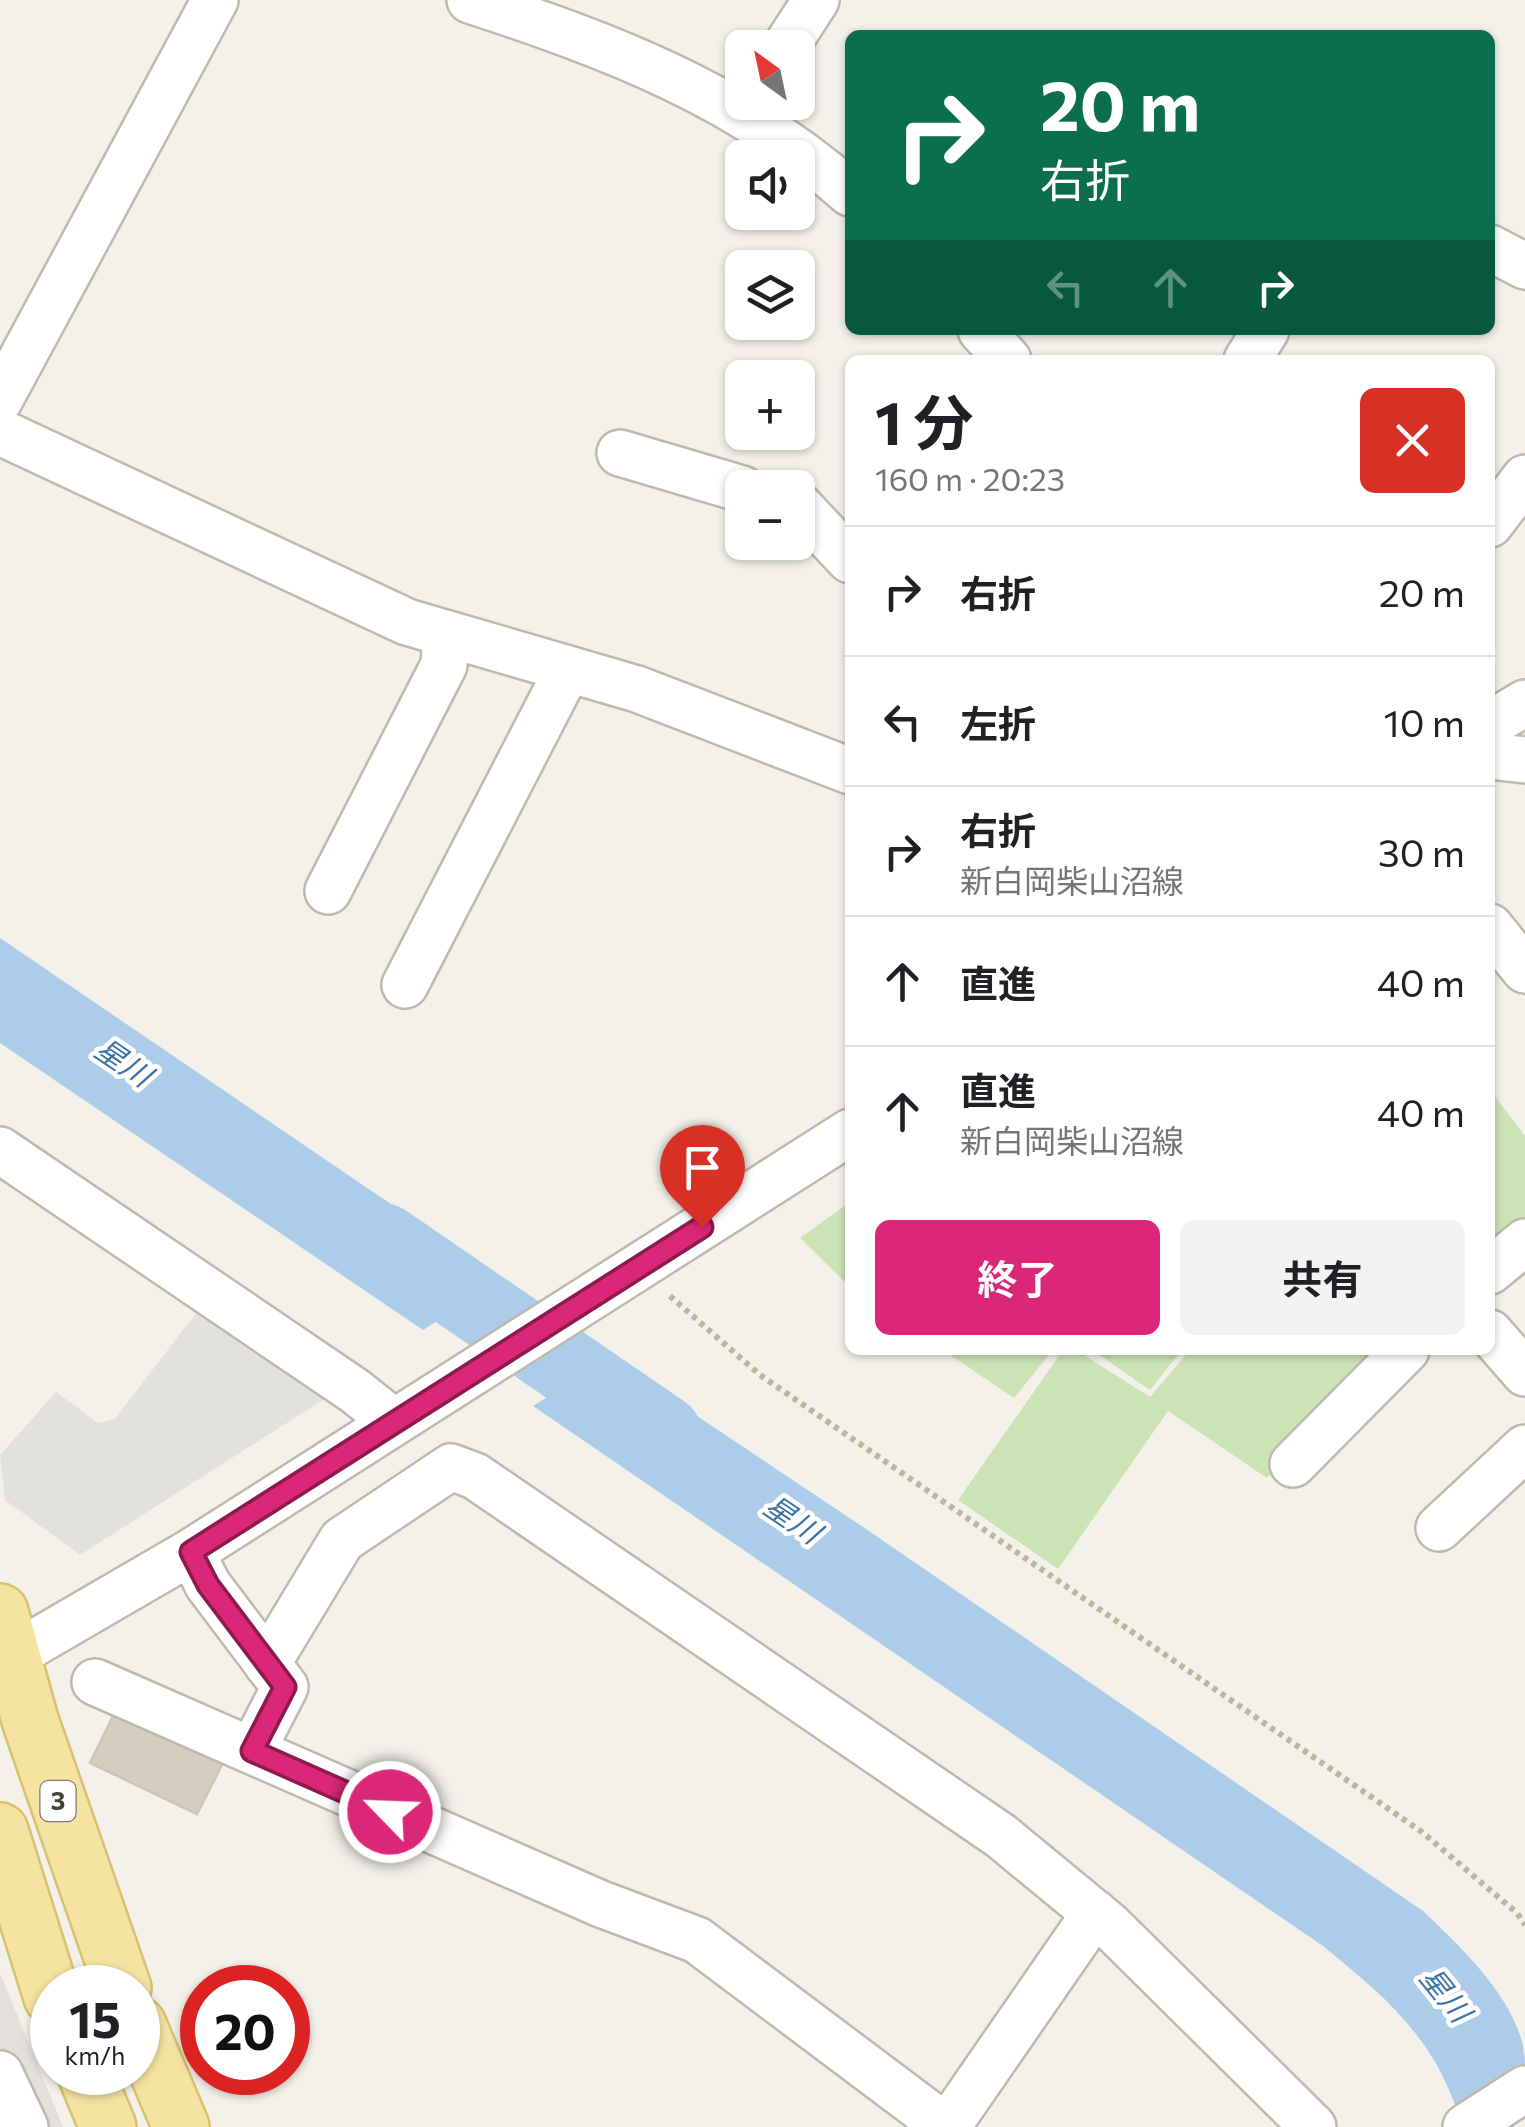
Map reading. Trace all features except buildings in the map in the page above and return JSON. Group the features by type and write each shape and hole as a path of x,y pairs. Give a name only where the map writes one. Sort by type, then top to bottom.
{"main road":[{"name":"3","path":"4,1644 116,1965"},
{"path":"0,1831 42,1965"},
{"path":"160,2077 181,2127"},
{"path":"95,2095 108,2127"}],"street":[{"path":"0,399 215,0"},
{"path":"470,0 590,40 725,98"},
{"path":"797,30 816,0"},
{"path":"761,120 845,189"},
{"path":"1495,251 1525,266"},
{"path":"986,335 1004,355"},
{"path":"0,432 407,622 637,689 845,769"},
{"path":"620,453 725,484"},
{"path":"1495,517 1525,478"},
{"path":"815,523 845,555"},
{"path":"328,891 444,664 446,634"},
{"path":"404,985 568,669"},
{"path":"1495,721 1525,703"},
{"path":"1495,757 1525,760"},
{"path":"1495,934 1525,970"},
{"path":"4,1644 191,1552 845,1135"},
{"path":"0,1150 355,1392 407,1414"},
{"path":"1495,1267 1525,1242"},
{"path":"1495,1340 1525,1373"},
{"path":"1293,1464 1401,1355"},
{"path":"1439,1528 1525,1448"},
{"path":"268,1664 342,1540 451,1467 475,1476 1000,1836 1095,1913 1313,2127"},
{"path":"191,1552 208,1585 285,1687 252,1751"},
{"path":"95,1682 601,1904 697,1940 946,2127 1095,1913"},
{"path":"0,2074 25,2127"},
{"path":"1466,2127 1525,2089"}],"path":[{"path":"666,1293 760,1375 1422,1832 1525,1925"}],"shaded area":[{"path":"199,1309 329,1396 80,1555 5,1500 0,1455 56,1392 98,1423 115,1419"},
{"path":"0,1973 30,2046 30,2095 50,2095 63,2127 0,2127"}],"green space":[{"path":"1495,1097 1525,1136 1525,1227 1495,1253"},
{"path":"845,1206 845,1282 800,1238"},
{"path":"950,1355 1049,1355 1014,1398"},
{"path":"1060,1355 1084,1355 1150,1397 1186,1355 1388,1355 1267,1478 1168,1411 1058,1569 958,1500"},
{"path":"1099,1355 1178,1355 1150,1390"}],"water":[{"path":"0,938 501,1279 423,1330 0,1043"},
{"path":"610,1358 1423,1911 1472,1961 1503,2000 1515,2021 1525,2064 1455,2105 1417,2035 1383,1998 1323,1946 533,1406"}],"waterway":[{"name":"星川","path":"384,1241 664,1433"}],"route":[{"path":"390,1812 252,1751 285,1687 208,1585 191,1552 702,1227"}]}
